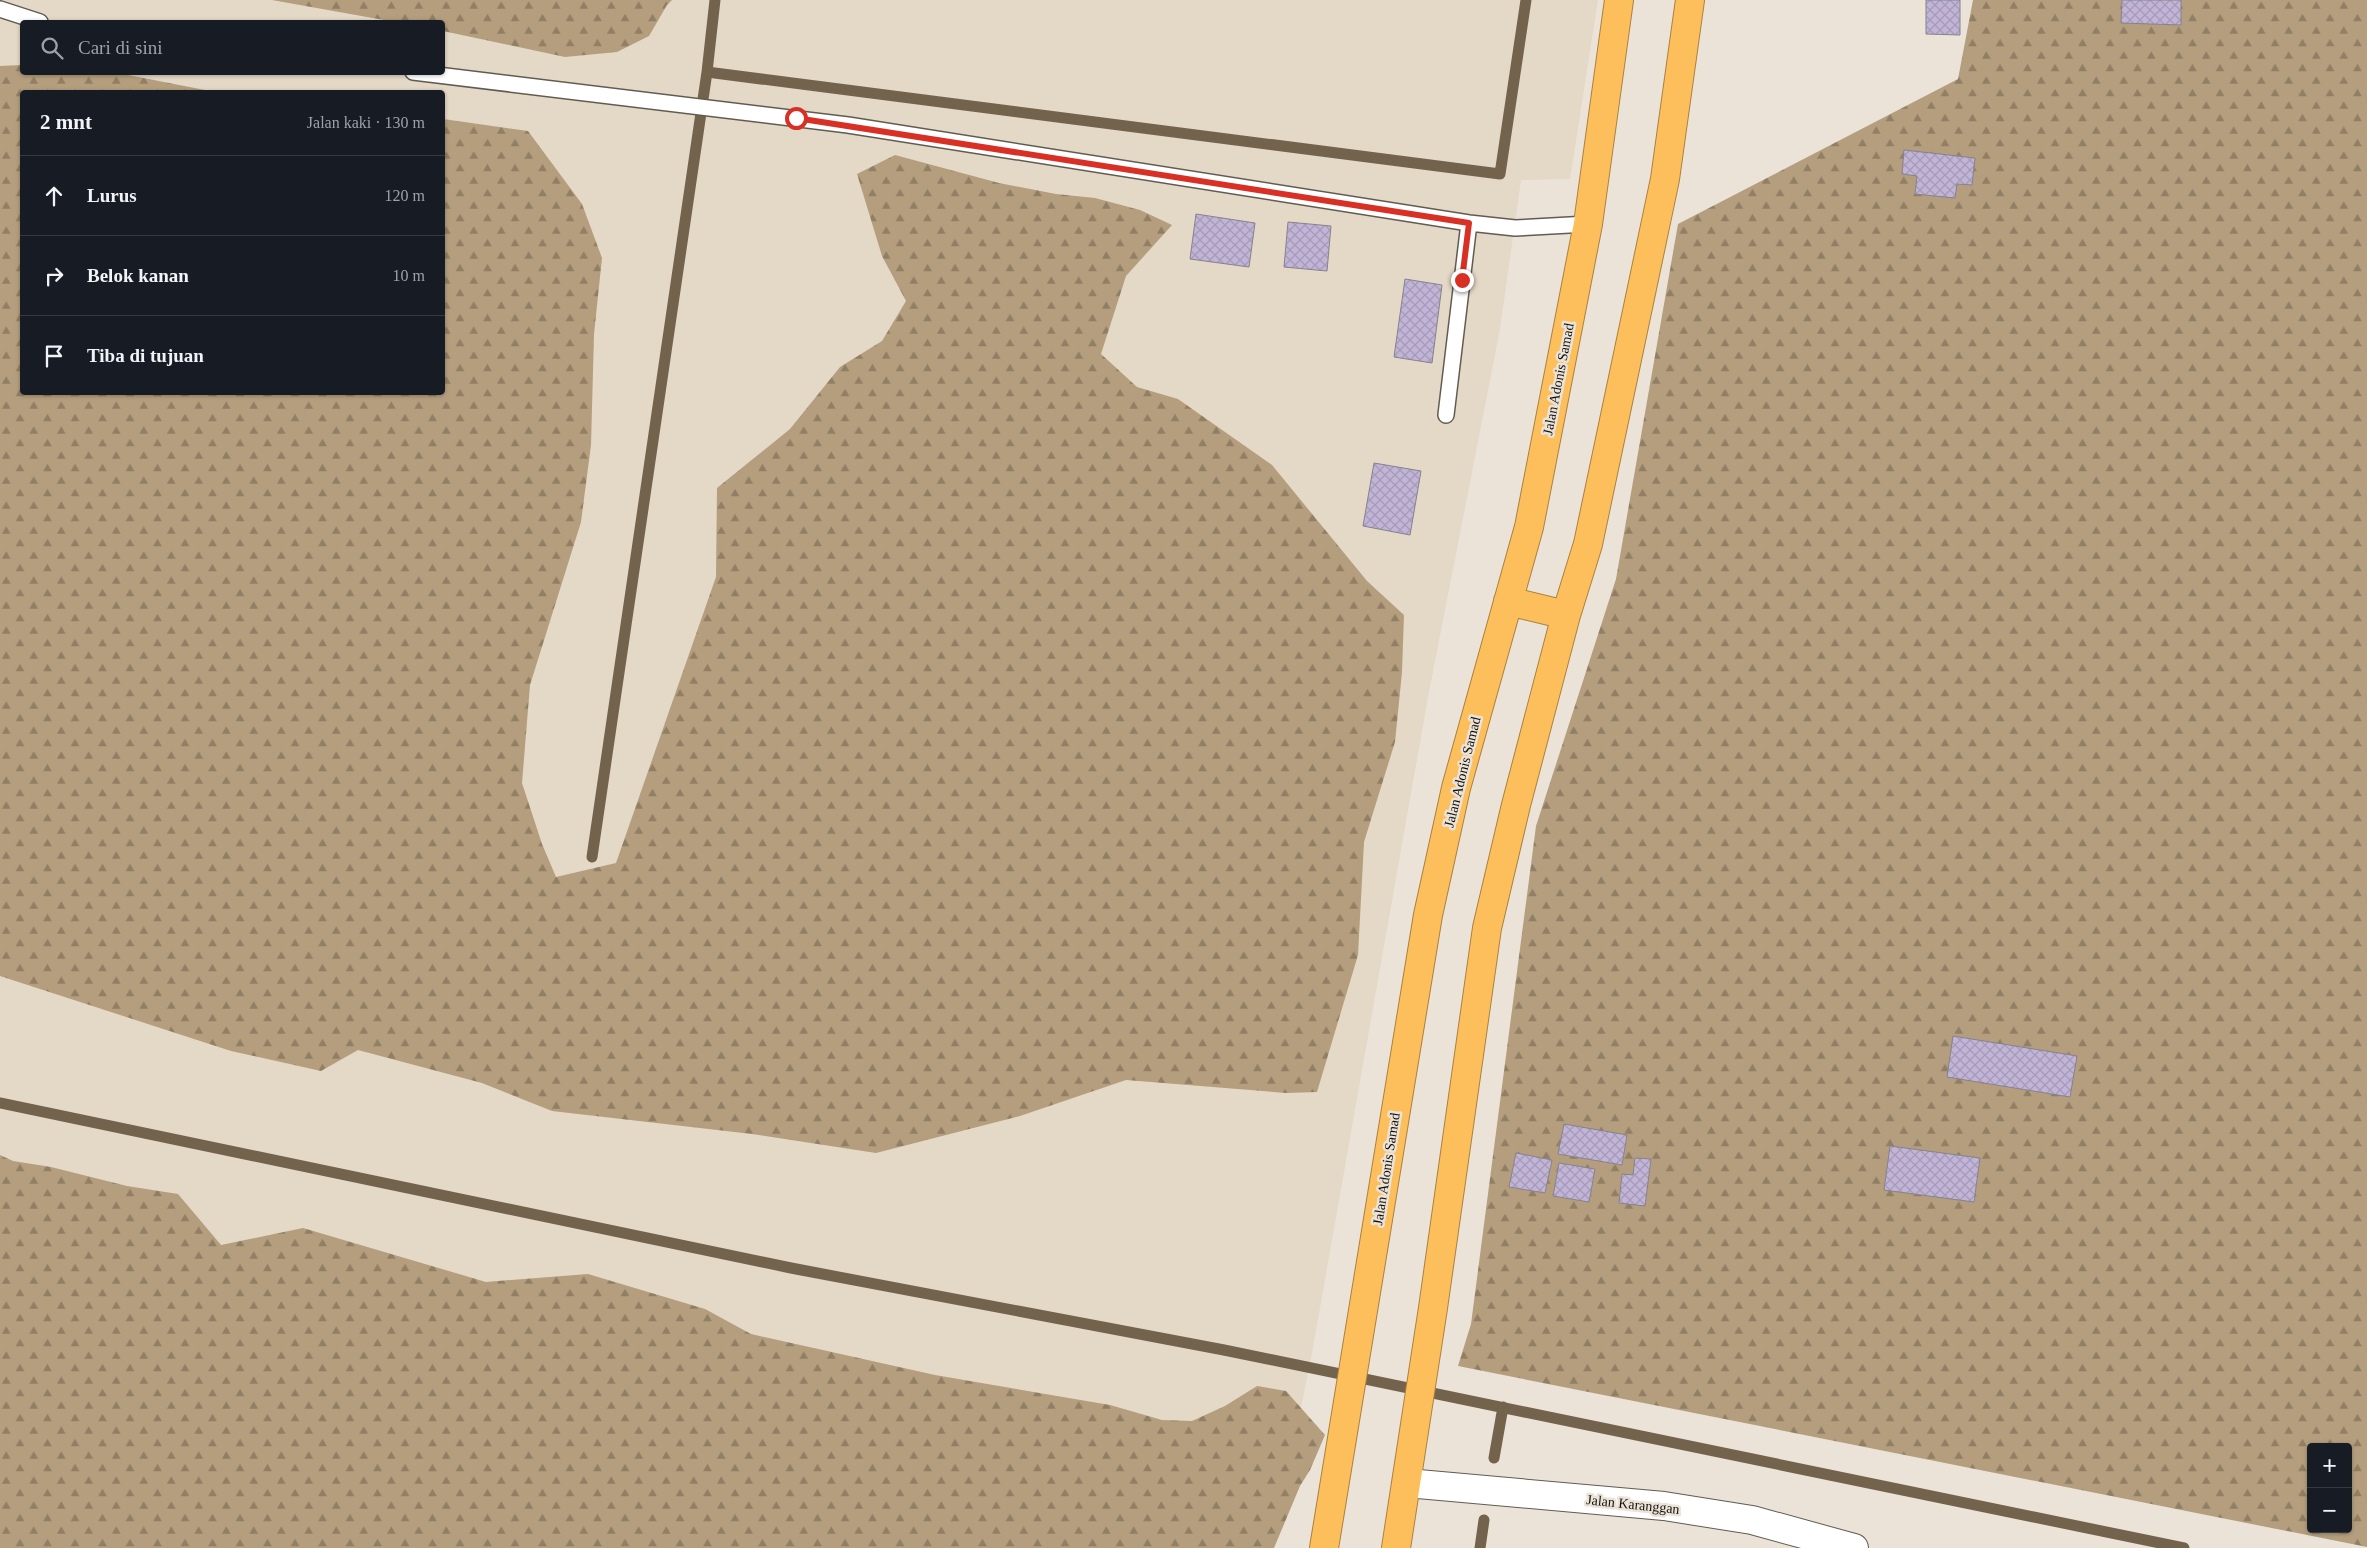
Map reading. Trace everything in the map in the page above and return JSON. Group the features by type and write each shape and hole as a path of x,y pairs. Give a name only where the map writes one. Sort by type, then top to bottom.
{"highway":[{"name":"Jalan Adonis Samad","path":"1324,1548 1428,916 1456,788 1529,527 1588,224 1619,0"},
{"path":"1396,1548 1433,1308 1487,928 1516,805 1566,615 1588,544 1666,179 1690,0"},
{"path":"1508,601 1566,615"}],"street":[{"name":"Jalan Karanggan","path":"1407,1483 1664,1506 1752,1520 1854,1548"}],"lane":[{"path":"0,9 34,20"},
{"path":"437,75 726,109 858,127 1469,223 1514,228 1588,224"},
{"path":"1446,415 1469,223"}],"shaded area":[{"path":"0,0 1598,0 1570,179 1521,180 1500,329 1428,697 1312,1353 1295,1437 0,1548"}],"green space":[{"path":"272,0 672,0 667,5 649,36 617,52 565,57 445,31 445,20 384,20"},
{"path":"1973,0 2367,0 2367,1547 1458,1366 1471,1324 1536,826 1616,579 1678,224 1958,79"},
{"path":"20,65 20,75 128,75 205,90 20,90 20,395 445,395 445,119 528,131 582,204 602,258 594,334 591,445 581,522 530,685 522,783 542,844 556,877 616,863 716,577 717,488 790,429 840,367 882,341 906,301 882,256 857,174 895,155 999,183 1056,194 1095,198 1140,210 1172,225 1126,276 1101,354 1137,387 1178,399 1272,465 1367,581 1404,615 1402,672 1395,742 1364,842 1358,955 1317,1092 1286,1093 1126,1080 1020,1116 876,1153 752,1134 552,1111 482,1083 358,1050 321,1071 231,1051 0,976 0,66"},
{"path":"0,1155 13,1161 51,1167 127,1186 178,1194 221,1245 303,1228 486,1282 588,1274 705,1309 751,1334 935,1375 1110,1405 1162,1420 1192,1421 1225,1406 1257,1386 1286,1391 1325,1435 1310,1470 1300,1486 1274,1548 0,1548"}],"building":[{"path":"1926,0 1960,0 1960,35 1926,34"},
{"path":"2122,0 2181,0 2181,25 2121,23"},
{"path":"1904,150 1975,158 1972,185 1957,184 1955,198 1915,194 1917,176 1902,174"},
{"path":"1196,214 1255,223 1249,267 1190,259"},
{"path":"1288,222 1331,226 1327,271 1284,267"},
{"path":"1405,279 1442,285 1432,363 1394,357"},
{"path":"1374,463 1421,471 1410,535 1363,526"},
{"path":"1953,1036 2077,1056 2070,1097 1947,1077"},
{"path":"1564,1124 1627,1135 1622,1165 1558,1154"},
{"path":"1890,1146 1980,1158 1974,1202 1884,1190"},
{"path":"1516,1153 1552,1160 1545,1193 1509,1187"},
{"path":"1635,1158 1651,1159 1645,1206 1619,1203 1622,1174 1633,1175"},
{"path":"1559,1163 1595,1169 1589,1202 1553,1196"}],"waterway":[{"path":"715,0 707,72 1500,174 1526,0"},
{"path":"592,857 707,72"},
{"path":"0,1103 791,1268 1224,1350 2184,1548"},
{"path":"1494,1458 1503,1407"},
{"path":"1480,1548 1484,1520"}],"route":[{"path":"796,118 1469,223 1462,280"}]}
